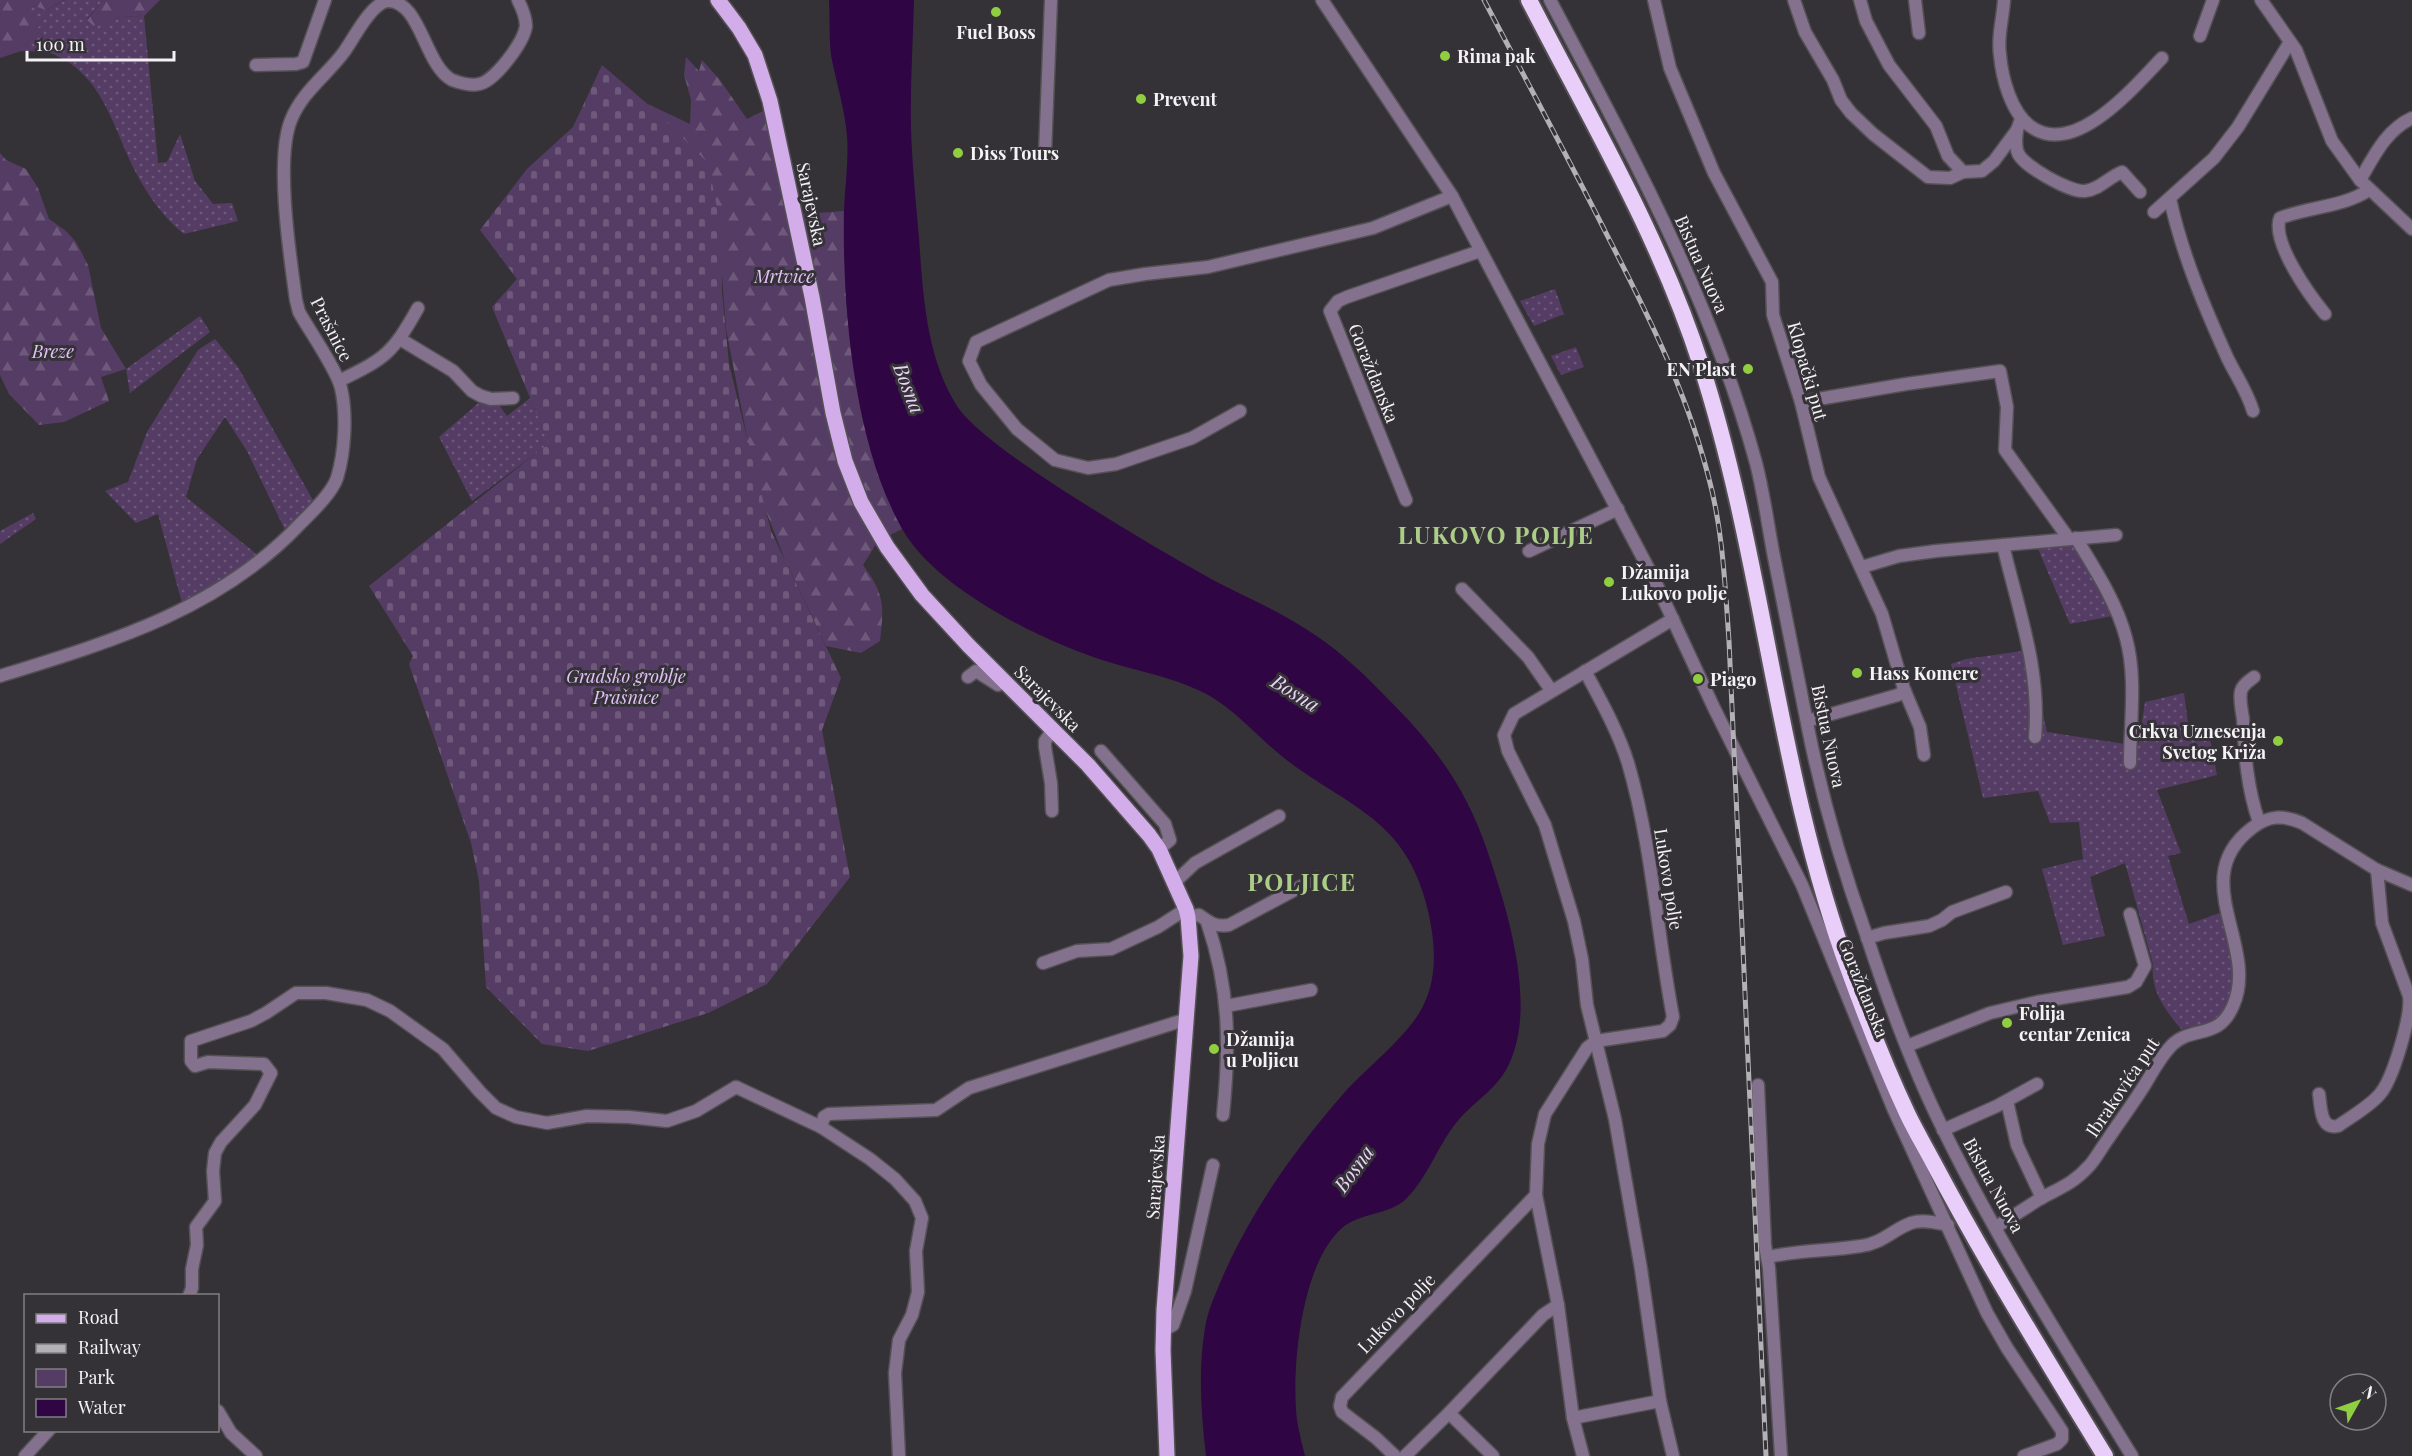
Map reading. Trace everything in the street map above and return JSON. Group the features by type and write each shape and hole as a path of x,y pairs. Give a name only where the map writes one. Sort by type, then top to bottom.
{"highway":[{"path":"1529,0 1634,204 1677,300 1701,365 1741,519 1791,763 1832,922 1850,974 1907,1114 1986,1262 2105,1456"}],"main road":[{"name":"Sarajevska","path":"718,0 755,55 770,101 812,297 833,413 845,461 861,502 887,547 922,595 1118,797 1159,849 1187,913 1191,956 1164,1330 1167,1456"}],"street":[{"path":"256,65 303,62 325,0"},
{"name":"Prašnice","path":"0,676 65,656 171,616 233,582 289,536 317,506 336,479 342,445 343,416 339,381 299,312 296,300 284,172 287,134 291,120 302,100 342,54 378,5 388,1 404,4 413,13 438,68 451,79 465,84 479,84 492,76 521,42 526,23 518,0"},
{"path":"1045,154 1051,0"},
{"name":"Goraždanska","path":"1322,0 1452,196 1618,509 1802,885 1893,1108 1987,1313 2007,1348 2062,1431 2062,1439 2057,1444 2024,1456"},
{"name":"Bistua Nuova","path":"1550,0 1669,229 1699,297 1732,383 1757,467 1821,790 1867,938 1907,1046 1943,1130 2030,1289 2132,1456"},
{"name":"Klopački put","path":"1654,0 1670,68 1714,173 1772,282 1771,297 1775,324 1801,402 1819,477 1882,614 1905,691 1920,727 1924,755"},
{"path":"1794,0 1805,32 1828,71 1841,100 1873,134 1928,177 1950,178 1964,172 1982,171 1994,161 2019,125"},
{"path":"1860,0 1866,21 1889,64 1936,126 1948,156 1964,172"},
{"path":"1915,0 1919,33"},
{"path":"2004,0 1998,33 2000,56 2019,125 2018,154 2029,167 2076,191 2087,191 2098,187 2122,172 2140,192"},
{"path":"2200,36 2213,0"},
{"path":"2261,0 2302,64 2332,141 2369,190 2412,229"},
{"path":"2154,212 2214,158 2238,127 2290,42"},
{"path":"2019,125 2047,135 2070,133 2106,112 2162,58"},
{"path":"2360,180 2388,136 2398,126 2412,118"},
{"path":"2325,314 2307,294 2296,274 2285,249 2278,223 2280,218 2292,213 2329,206 2362,195 2369,190"},
{"path":"1240,411 1192,438 1116,464 1088,468 1055,460 1017,429 981,385 969,361 976,342 1109,280 1145,273 1208,267 1373,228 1452,196"},
{"path":"2170,199 2175,225 2191,271 2228,359 2249,398 2253,411"},
{"name":"Goraždanska","path":"1406,500 1330,311 1338,301 1347,297 1480,250"},
{"path":"339,381 376,363 392,350 418,308"},
{"path":"400,339 453,371 472,391 481,396 491,399 513,398"},
{"path":"1801,402 2000,371 2007,406 2005,450 2072,538 2114,608 2127,639 2131,674 2130,763"},
{"path":"1529,551 1618,509"},
{"path":"1862,567 1899,556 2072,538 2116,536"},
{"path":"2003,545 2030,649 2035,689 2035,737"},
{"path":"1462,589 1528,657 1551,690"},
{"path":"1673,619 1514,714 1504,735 1508,751 1545,825 1563,883 1582,959 1587,1005 1615,1119 1641,1269 1660,1401 1673,1456"},
{"path":"968,677 976,670 998,686 1004,682"},
{"name":"Lukovo polje","path":"1585,671 1617,733 1628,763 1643,833 1673,1017 1670,1025 1663,1031 1596,1041"},
{"path":"2254,677 2241,691 2246,769 2250,795 2259,822 2275,816 2289,817 2377,870 2412,885"},
{"path":"1807,721 1905,691"},
{"path":"1052,730 1045,741 1052,783 1052,811"},
{"path":"1101,751 1165,824 1170,840 1159,849"},
{"path":"1175,882 1195,863 1279,816"},
{"name":"Ibrakovića put","path":"1996,1227 2042,1198 2068,1185 2091,1163 2171,1046 2184,1035 2210,1031 2218,1026 2230,1011 2237,995 2238,970 2223,895 2226,863 2234,844 2259,822"},
{"path":"2319,1094 2323,1118 2326,1124 2332,1127 2378,1097 2391,1076 2409,1017 2411,1005 2409,996 2382,923 2377,870"},
{"path":"1043,963 1077,951 1111,949 1187,913 1199,915 1207,922 1217,926 1229,925 1317,878"},
{"path":"1867,938 1929,926 1952,912 2006,892"},
{"path":"1907,1046 1990,1013 2057,998 2128,987 2136,982 2145,966 2130,914"},
{"path":"1207,922 1226,1006 1229,1058 1223,1115"},
{"path":"1226,1006 1311,990"},
{"path":"190,1294 197,1245 196,1227 215,1201 213,1171 215,1153 221,1142 255,1105 271,1073 264,1064 208,1062 195,1066 191,1061 191,1041 251,1021 296,993 326,993 368,1000 390,1011 443,1049 496,1108 516,1117 547,1123 587,1116 667,1121 696,1111 736,1087 821,1127 870,1159 895,1179 915,1201 922,1218 916,1251 918,1292 912,1316 899,1340 894,1373 898,1456"},
{"path":"821,1127 824,1117 829,1114 936,1110 969,1088 1187,1019"},
{"path":"1582,1456 1573,1418 1558,1305 1536,1195 1538,1144 1545,1114 1587,1048 1596,1041"},
{"path":"1943,1130 2007,1101 2037,1084"},
{"path":"1758,1085 1765,1245 1768,1257 1781,1456"},
{"path":"2007,1101 2017,1145 2042,1198"},
{"path":"1164,1330 1173,1325 1185,1291 1213,1165"},
{"name":"Lukovo polje","path":"1395,1456 1342,1412 1340,1406 1342,1397 1536,1195"},
{"path":"1768,1257 1785,1253 1864,1246 1884,1239 1911,1223 1922,1221 1948,1225"},
{"path":"1405,1456 1544,1315 1558,1305"},
{"path":"1573,1418 1660,1401"},
{"path":"219,1413 231,1433 256,1456"},
{"path":"1449,1413 1485,1453"},
{"path":"25,1456 49,1432"}],"green space":[{"path":"0,0 64,0 46,10 34,6 29,9 43,21 21,51 0,58"},
{"path":"65,0 103,0 87,19 109,21 121,17 144,16 158,163 167,162 180,134 195,181 213,204 232,203 238,221 184,234 168,219 148,194 103,101 83,74 53,54 21,51 42,22 28,9 34,6 46,10"},
{"path":"103,0 160,0 144,16 120,17 95,27 87,20"},
{"name":"Mrtvice","path":"686,57 699,71 702,60 720,80 747,119 763,111 780,174 784,208 803,214 844,211 845,280 855,375 874,453 902,529 878,541 863,565 879,593 882,619 880,641 861,653 826,646 785,560 757,488 726,329 717,207 648,104 690,124 691,100 684,75"},
{"name":"Gradsko groblje Prašnice","path":"602,65 658,113 708,163 722,232 722,292 729,364 749,446 771,531 841,678 822,730 850,877 767,984 708,1013 588,1051 542,1044 486,987 479,881 471,843 409,664 413,656 369,586 549,443 492,307 517,279 480,230 527,169 573,127"},
{"name":"Breze","path":"0,153 6,160 26,169 38,188 49,219 66,231 76,242 88,265 101,328 126,369 101,377 109,401 64,422 39,425 9,394 0,375"},
{"path":"1555,289 1564,314 1534,326 1520,301"},
{"path":"200,316 210,332 130,393 126,369"},
{"path":"215,339 238,367 314,502 286,532 247,451 225,417 197,459 186,497 260,557 183,607 158,514 136,523 105,491 128,482 147,432 198,350"},
{"path":"1576,347 1584,367 1561,375 1551,356"},
{"path":"490,393 507,416 530,398 550,443 472,501 439,437"},
{"path":"33,513 36,519 0,544 0,531"},
{"path":"2036,544 2077,545 2087,559 2113,616 2070,624"},
{"path":"2029,650 2047,732 2138,746 2145,702 2184,693 2190,737 2209,733 2217,775 2157,790 2181,853 2168,856 2189,924 2228,910 2235,952 2236,982 2227,1008 2215,1020 2181,1029 2164,1007 2156,991 2153,964 2125,863 2090,877 2105,936 2063,945 2042,869 2083,859 2079,822 2050,823 2038,791 1983,798 1951,664 1966,659"}],"water":[{"name":"Bosna","path":"829,0 914,0 911,128 922,281 932,346 947,387 957,406 991,440 1064,491 1213,580 1293,621 1345,658 1403,714 1445,766 1478,825 1503,899 1517,959 1520,989 1520,1018 1516,1045 1501,1078 1456,1123 1420,1181 1406,1199 1391,1208 1348,1224 1327,1245 1316,1267 1308,1292 1298,1347 1297,1420 1305,1456 1206,1456 1201,1375 1206,1321 1235,1251 1277,1180 1344,1093 1399,1039 1418,1016 1429,991 1434,964 1433,936 1424,896 1414,869 1401,848 1385,830 1368,815 1284,758 1222,704 1187,685 1102,660 1021,626 992,610 941,573 920,553 904,532 887,498 873,459 854,376 844,248 847,136 831,55"}],"railway":[{"path":"1484,0 1589,200 1663,349 1699,442 1713,495 1723,558 1729,641 1766,1456"}],"place":[{"name":"Fuel Boss","path":"996,12"},
{"name":"Rima pak","path":"1445,56"},
{"name":"Prevent","path":"1141,99"},
{"name":"Diss Tours","path":"958,153"},
{"name":"EN Plast","path":"1748,369"},
{"name":"Džamija Lukovo polje","path":"1609,582"},
{"name":"Hass Komerc","path":"1857,673"},
{"name":"Piago","path":"1698,679"},
{"name":"Crkva Uznesenja Svetog Križa","path":"2278,741"},
{"name":"Folija centar Zenica","path":"2007,1023"},
{"name":"Džamija u Poljicu","path":"1214,1049"}],"district":[{"name":"LUKOVO POLJE","path":"1496,534"},
{"name":"POLJICE","path":"1302,881"}]}
